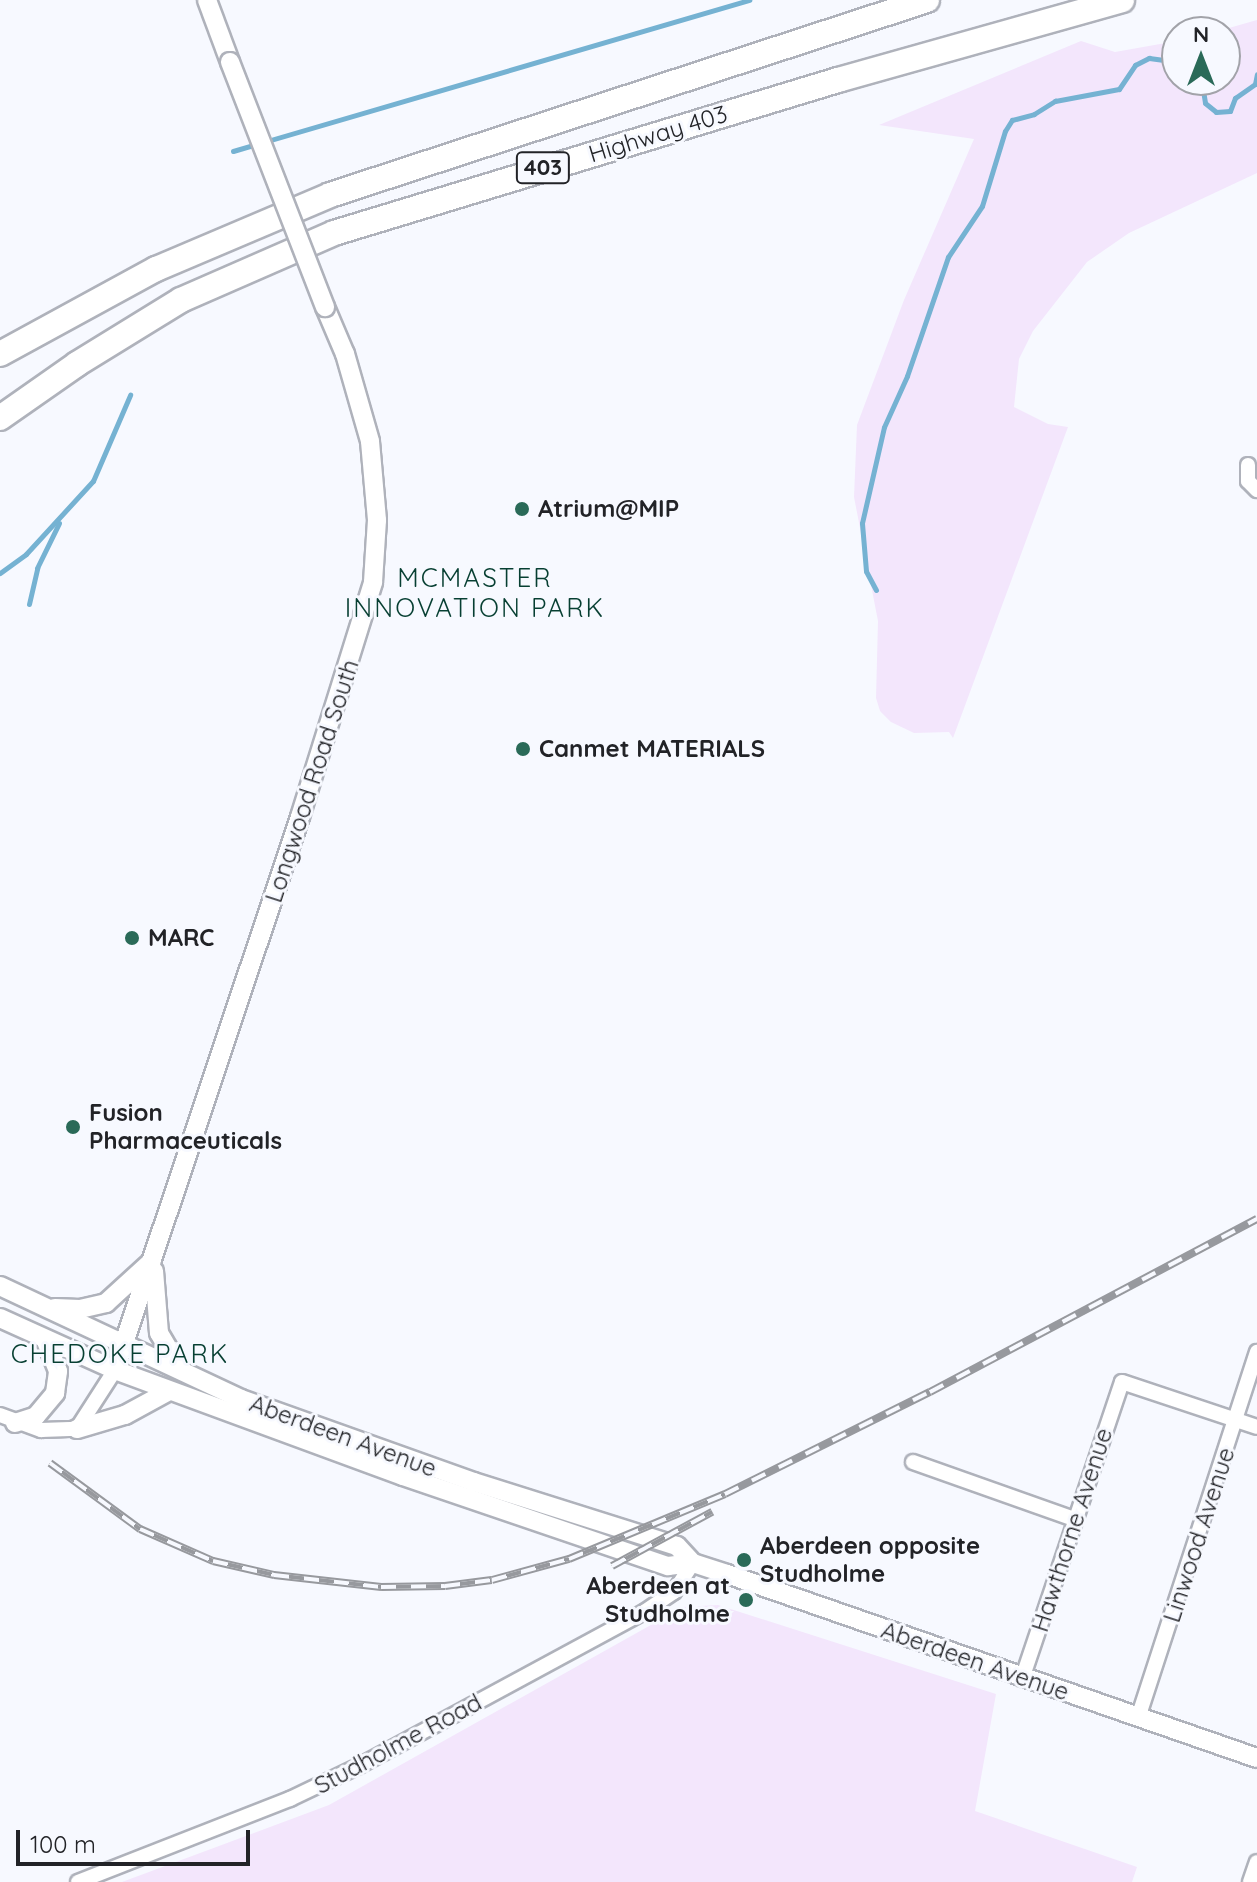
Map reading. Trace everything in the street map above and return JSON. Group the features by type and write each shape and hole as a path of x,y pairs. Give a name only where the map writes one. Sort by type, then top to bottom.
{"highway":[{"name":"Highway 403","path":"0,354 156,269 330,195 927,0"},
{"name":"Highway 403","path":"0,418 77,364 181,300 334,233 838,80 1122,0"}],"main road":[{"name":"Longwood Road South","path":"115,1370 333,716 373,582 377,520 370,441 345,354 207,0"},
{"path":"36,1304 69,1309 106,1303 154,1260"},
{"path":"154,1260 159,1333 181,1370"},
{"name":"Aberdeen Avenue","path":"0,1286 241,1399 319,1429 677,1546 693,1563"},
{"name":"Aberdeen Avenue","path":"0,1318 46,1341 169,1391 668,1566 693,1563 1257,1758"},
{"path":"8,1419 36,1416 55,1393 58,1371 46,1341"},
{"path":"77,1429 125,1415 169,1391"}],"street":[{"path":"1248,465 1248,481 1257,490"},
{"name":"Linwood Avenue","path":"1138,1718 1238,1420 1257,1352"},
{"name":"Longwood Road South","path":"77,1429 115,1370"},
{"name":"Hawthorne Avenue","path":"1022,1679 1122,1382 1238,1420"},
{"path":"8,1419 41,1430 77,1429"},
{"path":"1238,1420 1257,1427"},
{"path":"913,1462 1074,1519"},
{"name":"Studholme Road","path":"78,1882 276,1805 359,1766 644,1612 674,1592 693,1563"},
{"path":"1250,1882 1257,1862"}],"shaded area":[{"path":"1257,20 1257,173 1129,233 1087,262 1033,331 1019,359 1014,407 1048,424 1068,427 953,738 949,732 914,733 891,722 880,711 876,698 878,621 854,497 857,425 904,300 974,139 879,125 1081,41 1115,52 1161,44 1161,96 1241,96 1241,25"},
{"path":"718,1605 996,1694 975,1811 1137,1867 1132,1882 122,1882 329,1805 683,1607"}],"waterway":[{"path":"233,151 749,0"},
{"path":"876,590 866,571 862,523 884,427 907,376 948,257 982,206 1005,131 1012,120 1034,114 1055,101 1119,89 1135,65 1149,58 1161,60"},
{"path":"1241,94 1255,84 1257,74"},
{"path":"1204,96 1205,103 1216,112 1230,111 1238,96"},
{"path":"0,573 26,554 93,481 130,395"},
{"path":"29,604 37,568 59,523"}],"railway":[{"path":"50,1463 140,1529 213,1561 274,1575 381,1587 445,1586 492,1580 569,1559 725,1494 930,1392 1257,1219"},
{"path":"612,1566 712,1512"}],"place":[{"name":"Atrium@MIP","path":"522,509"},
{"name":"Canmet MATERIALS","path":"523,749"},
{"name":"MARC","path":"132,938"},
{"name":"Fusion Pharmaceuticals","path":"73,1127"},
{"name":"Aberdeen opposite Studholme","path":"744,1560"},
{"name":"Aberdeen at Studholme","path":"746,1600"}],"district":[{"name":"MCMASTER INNOVATION PARK","path":"475,593"},
{"name":"CHEDOKE PARK","path":"120,1354"}]}
